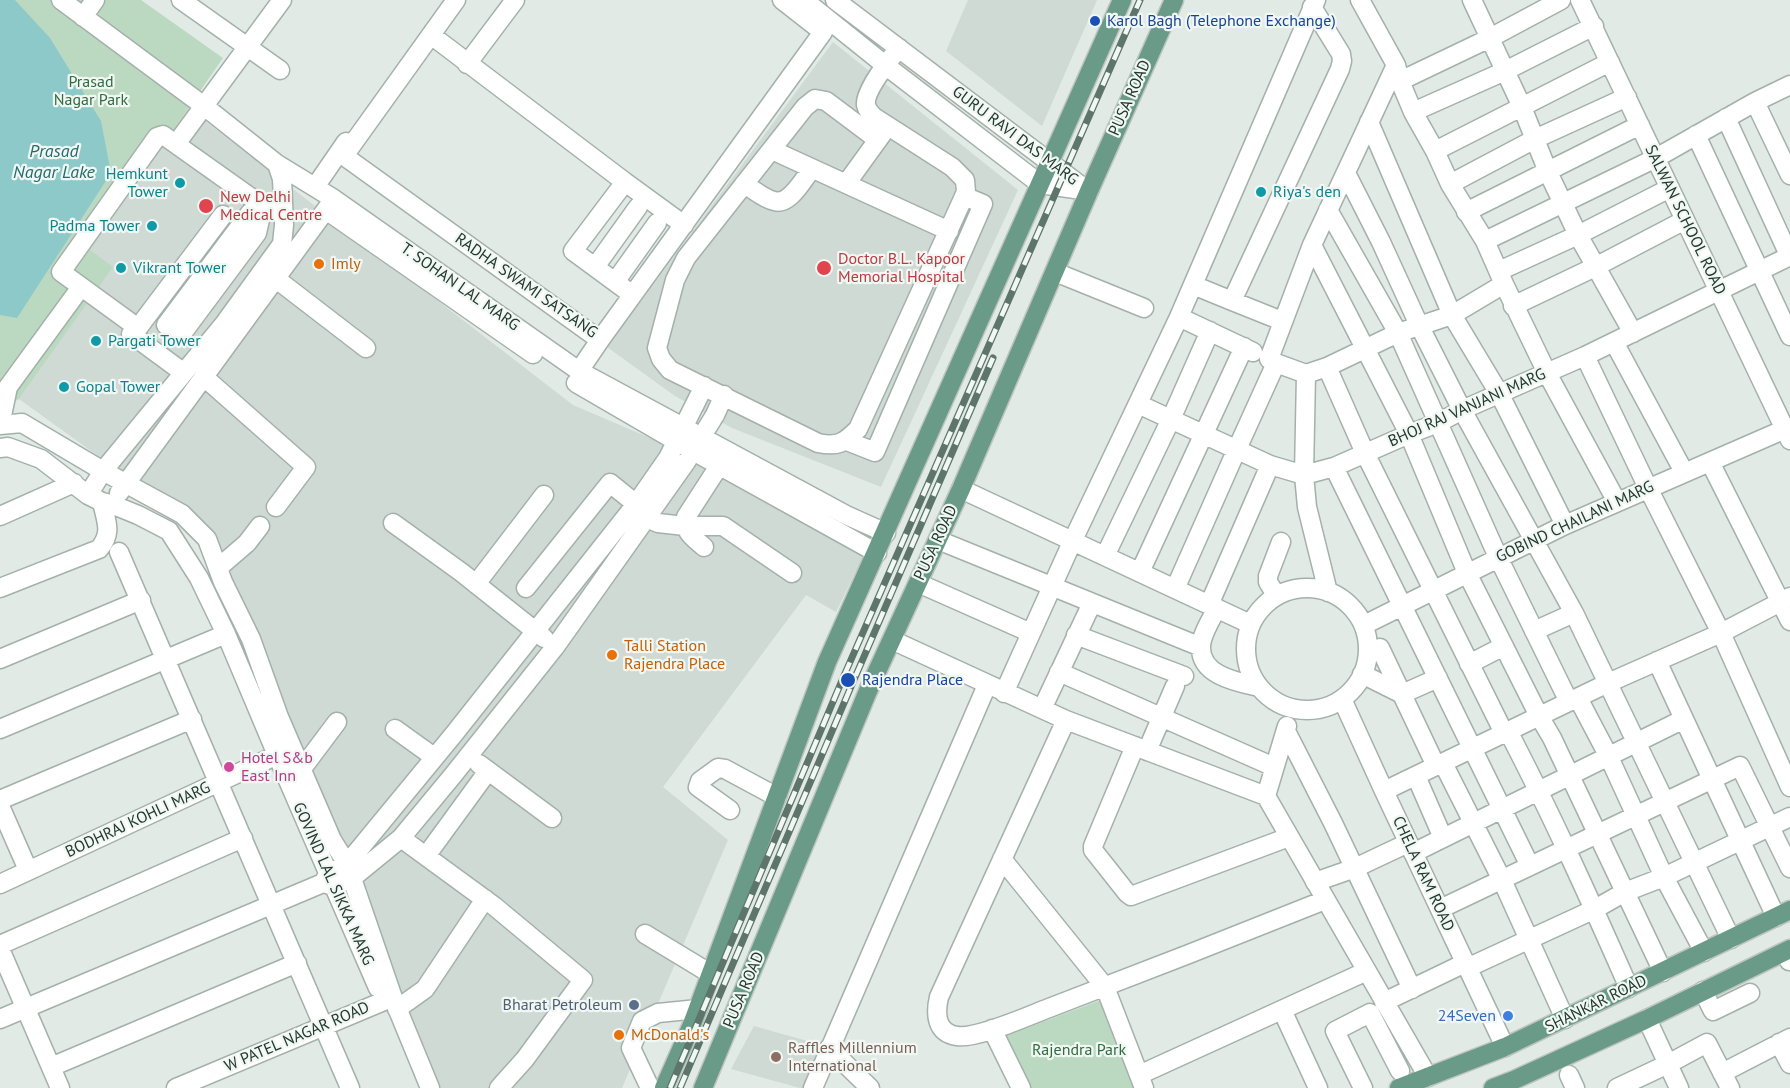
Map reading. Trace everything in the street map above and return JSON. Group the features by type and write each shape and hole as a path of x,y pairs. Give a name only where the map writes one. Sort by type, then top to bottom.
{"main road":[{"path":"664,1088 698,1009 827,662 1122,0"},
{"name":"PUSA ROAD","path":"703,1088 864,702 961,489 1174,0"},
{"name":"SHANKAR ROAD","path":"1400,1080 1428,1077 1505,1047 1783,914"},
{"name":"SHANKAR ROAD","path":"1493,1088 1516,1084 1703,991 1788,957"}],"street":[{"name":"T. SOHAN LAL MARG","path":"61,0 278,164 315,187 330,204 565,376 680,434"},
{"path":"83,17 95,0"},
{"path":"181,0 280,70"},
{"path":"176,144 282,0"},
{"name":"RADHA SWAMI SATSANG","path":"456,0 344,156 600,340 823,32 820,21"},
{"path":"467,64 514,0"},
{"path":"782,0 820,21 835,0"},
{"name":"GURU RAVI DAS MARG","path":"804,0 820,21 885,65 1040,184 1089,191"},
{"name":"GURU RAVI DAS MARG","path":"835,0 1089,191"},
{"path":"1360,0 1398,73 1413,112 1450,184 1485,241 1547,373 1617,502"},
{"path":"1472,0 1578,235 1633,333"},
{"path":"1175,589 1273,361 1282,321 1312,245 1369,122 1398,73 1490,38 1561,0"},
{"name":"SALWAN SCHOOL ROAD","path":"1580,0 1788,432"},
{"path":"1004,693 1073,540 1179,317 1314,3"},
{"path":"1232,301 1340,69 1341,54 1314,3"},
{"path":"1413,112 1505,71 1594,26"},
{"path":"431,35 684,225"},
{"path":"883,133 866,108 866,98 885,65 899,48"},
{"path":"1435,151 1610,62"},
{"path":"315,187 369,109 398,82"},
{"path":"1485,241 1656,158 1755,102 1790,86"},
{"path":"1450,184 1535,139 1627,97"},
{"path":"815,99 826,100 883,133 952,167 965,180 966,192 858,429 847,441 831,446 818,442 670,370 661,359 657,348 675,280 686,258 772,150 805,107 815,99"},
{"path":"1755,102 1790,176"},
{"path":"1726,118 1790,256"},
{"path":"1369,122 1452,315 1500,395 1565,525"},
{"path":"1466,212 1640,125"},
{"path":"846,184 883,133"},
{"path":"0,588 99,549 106,541 108,535 101,500 103,471 224,324 282,244 271,210 163,135 158,137 61,272 137,327"},
{"path":"1695,135 1790,336"},
{"path":"1032,149 1060,140"},
{"path":"772,150 949,231"},
{"path":"271,210 250,213 166,325 181,335 257,233 271,210 282,179 278,164"},
{"path":"744,184 773,201 783,202 812,169"},
{"path":"1346,173 1462,410 1574,613 1731,939"},
{"path":"625,182 573,251 620,286 648,249 657,223"},
{"path":"1179,317 1306,374 1327,367 1398,333 1452,315 1501,277 1670,188"},
{"path":"847,441 875,452 983,204 964,196"},
{"name":"T. SOHAN LAL MARG","path":"330,204 579,372 680,434 886,533"},
{"path":"101,500 126,483 330,204"},
{"path":"595,267 638,207"},
{"path":"1328,210 1398,333 1498,557 1534,631 1609,757 1664,876 1704,952"},
{"path":"184,373 131,334 138,328 223,214"},
{"path":"601,214 648,249"},
{"path":"1514,306 1685,220"},
{"path":"1312,245 1409,434 1467,573 1569,774 1663,972"},
{"name":"BHOJ RAJ VANJANI MARG","path":"1304,475 1334,467 1438,423 1462,410 1585,356 1790,256"},
{"path":"1055,272 1144,308"},
{"path":"275,278 366,348"},
{"path":"1193,285 1282,321"},
{"path":"0,425 8,387 81,286"},
{"path":"1105,556 1171,419 1210,331"},
{"path":"579,372 600,340"},
{"path":"1614,342 1684,472"},
{"path":"1140,572 1244,347"},
{"path":"1585,356 1721,633 1790,787"},
{"path":"1327,367 1365,453 1432,590 1469,664 1538,790 1629,988"},
{"path":"1306,374 1304,475 1309,517 1328,592"},
{"path":"204,377 306,467 276,507"},
{"path":"0,1019 328,881 350,871 400,838 555,646 642,511 704,386"},
{"path":"350,871 434,758 536,631 642,511 697,444 724,395"},
{"path":"1138,404 1270,465 1304,475"},
{"name":"GOVIND LAL SIKKA MARG","path":"0,425 22,423 182,514 207,539 251,639 301,770 332,840 350,871 417,1088"},
{"name":"GOBIND CHAILANI MARG","path":"1364,625 1565,525 1684,472 1788,432"},
{"name":"T. SOHAN LAL MARG","path":"697,444 719,466 877,553"},
{"name":"GOVIND LAL SIKKA MARG","path":"0,448 8,447 41,459 101,500 169,531 199,578 226,634 328,881 430,1088"},
{"path":"1710,462 1785,600 1790,621"},
{"path":"1259,687 1231,681 1220,676 1206,663 1202,656 1201,646 1213,606 1270,465"},
{"path":"704,547 688,532 685,526 686,518 719,466"},
{"path":"1334,467 1530,866"},
{"path":"0,516 74,483"},
{"path":"526,588 610,483 658,523 723,526 792,573"},
{"path":"961,489 1248,623"},
{"path":"476,584 544,495"},
{"path":"393,523 555,646"},
{"path":"218,568 247,543 260,526"},
{"path":"938,540 1201,646"},
{"path":"1276,595 1268,582 1268,576 1281,542"},
{"path":"119,552 297,963 344,1086"},
{"path":"918,583 1031,633"},
{"path":"1315,587 1336,594 1353,607 1364,625 1368,643 1366,665 1357,684 1342,699 1322,709 1292,709 1273,700 1259,687 1248,666 1245,645 1248,623 1276,595 1294,588 1315,587"},
{"path":"0,660 141,600"},
{"path":"1384,792 1608,683 1721,633 1785,600"},
{"path":"1042,709 1092,603"},
{"path":"1534,631 1574,613"},
{"path":"0,729 226,634"},
{"path":"1076,635 1180,681 1161,718 1141,748 1093,846 1093,850 1126,893 1131,896 1137,895 1289,837"},
{"path":"892,640 1066,720 1266,796 1428,1077"},
{"path":"1469,664 1504,646"},
{"path":"1380,648 1402,694 1502,880 1565,1019"},
{"path":"1658,661 1740,841 1783,914"},
{"path":"1059,672 1274,767"},
{"path":"1362,674 1402,694"},
{"path":"1402,694 1438,678"},
{"path":"813,1088 987,685"},
{"name":"CHELA RAM ROAD","path":"1342,699 1505,1047"},
{"path":"1266,796 1292,709"},
{"path":"0,800 192,719"},
{"path":"1315,882 1443,838 1684,719"},
{"path":"1066,720 939,997 936,1010 940,1026 946,1032 958,1036 992,1029 1325,900"},
{"path":"301,770 337,722"},
{"path":"395,729 434,758"},
{"path":"1286,731 1355,868 1412,989"},
{"name":"BODHRAJ KOHLI MARG","path":"0,884 277,756"},
{"path":"468,756 552,818"},
{"path":"1440,909 1740,766 1790,868"},
{"path":"730,810 698,787 700,781 718,768 725,769 777,797"},
{"path":"426,856 488,771"},
{"path":"1416,776 1443,838"},
{"path":"0,806 28,870"},
{"path":"1384,1002 1594,909 1625,892 1790,817"},
{"path":"60,1088 0,947 243,838"},
{"path":"400,838 485,899 583,980 525,1059 499,1088"},
{"path":"1002,859 1105,987 1141,1081 1282,1010 1367,971"},
{"name":"W PATEL NAGAR ROAD","path":"177,1088 323,1026 390,1005 425,989 485,899"},
{"path":"645,934 711,974"},
{"path":"51,1067 297,963"},
{"path":"1703,991 1713,1011 1750,993"},
{"path":"650,1088 631,1048 642,1021 658,1013 698,1009"},
{"path":"1282,1010 1292,1047 1318,1088"},
{"path":"1363,1088 1335,1030 1370,1013 1400,1080"},
{"path":"1647,1019 1679,1088"},
{"path":"992,1029 1021,1088"},
{"path":"1617,1088 1668,1064 1707,1042 1726,1080 1784,1040 1790,1064"},
{"path":"829,1048 870,1088"}],"shaded area":[{"path":"968,0 1097,0 1042,126 946,51"},
{"name":"Doctor B.L. Kapoor Memorial Hospital","path":"833,42 1018,190 881,487 732,428 675,396 607,347"},
{"path":"188,108 573,405 874,534 836,612 806,595 663,787 728,840 622,1088 437,1088 205,533 19,399 112,268 89,251"},
{"name":"Raffles Millennium International","path":"754,1026 818,1044 807,1088 731,1069"}],"green space":[{"name":"Prasad Nagar Park","path":"0,0 141,0 223,58 90,250 113,267 19,399 0,409"},
{"name":"Rajendra Park","path":"1101,1000 1134,1088 1024,1088 1005,1036"}],"water":[{"name":"Prasad Nagar Lake","path":"0,0 15,0 50,38 101,121 111,173 17,318 0,315"}],"railway":[{"path":"670,1088 843,678 1140,0"},
{"path":"680,1088 993,358"}],"place":[{"name":"Karol Bagh (Telephone Exchange)","path":"1095,21"},
{"name":"Hemkunt Tower","path":"180,183"},
{"name":"Riya's den","path":"1261,192"},
{"name":"New Delhi Medical Centre","path":"206,206"},
{"name":"Padma Tower","path":"152,226"},
{"name":"Imly","path":"319,264"},
{"name":"Vikrant Tower","path":"121,268"},
{"name":"Doctor B.L. Kapoor Memorial Hospital","path":"824,268"},
{"name":"Pargati Tower","path":"96,341"},
{"name":"Gopal Tower","path":"64,387"},
{"name":"Talli Station Rajendra Place","path":"612,655"},
{"name":"Rajendra Place","path":"848,680"},
{"name":"Hotel S&b East Inn","path":"229,767"},
{"name":"Bharat Petroleum","path":"634,1005"},
{"name":"24Seven","path":"1508,1016"},
{"name":"McDonald's","path":"619,1035"},
{"name":"Raffles Millennium International","path":"776,1057"}]}
